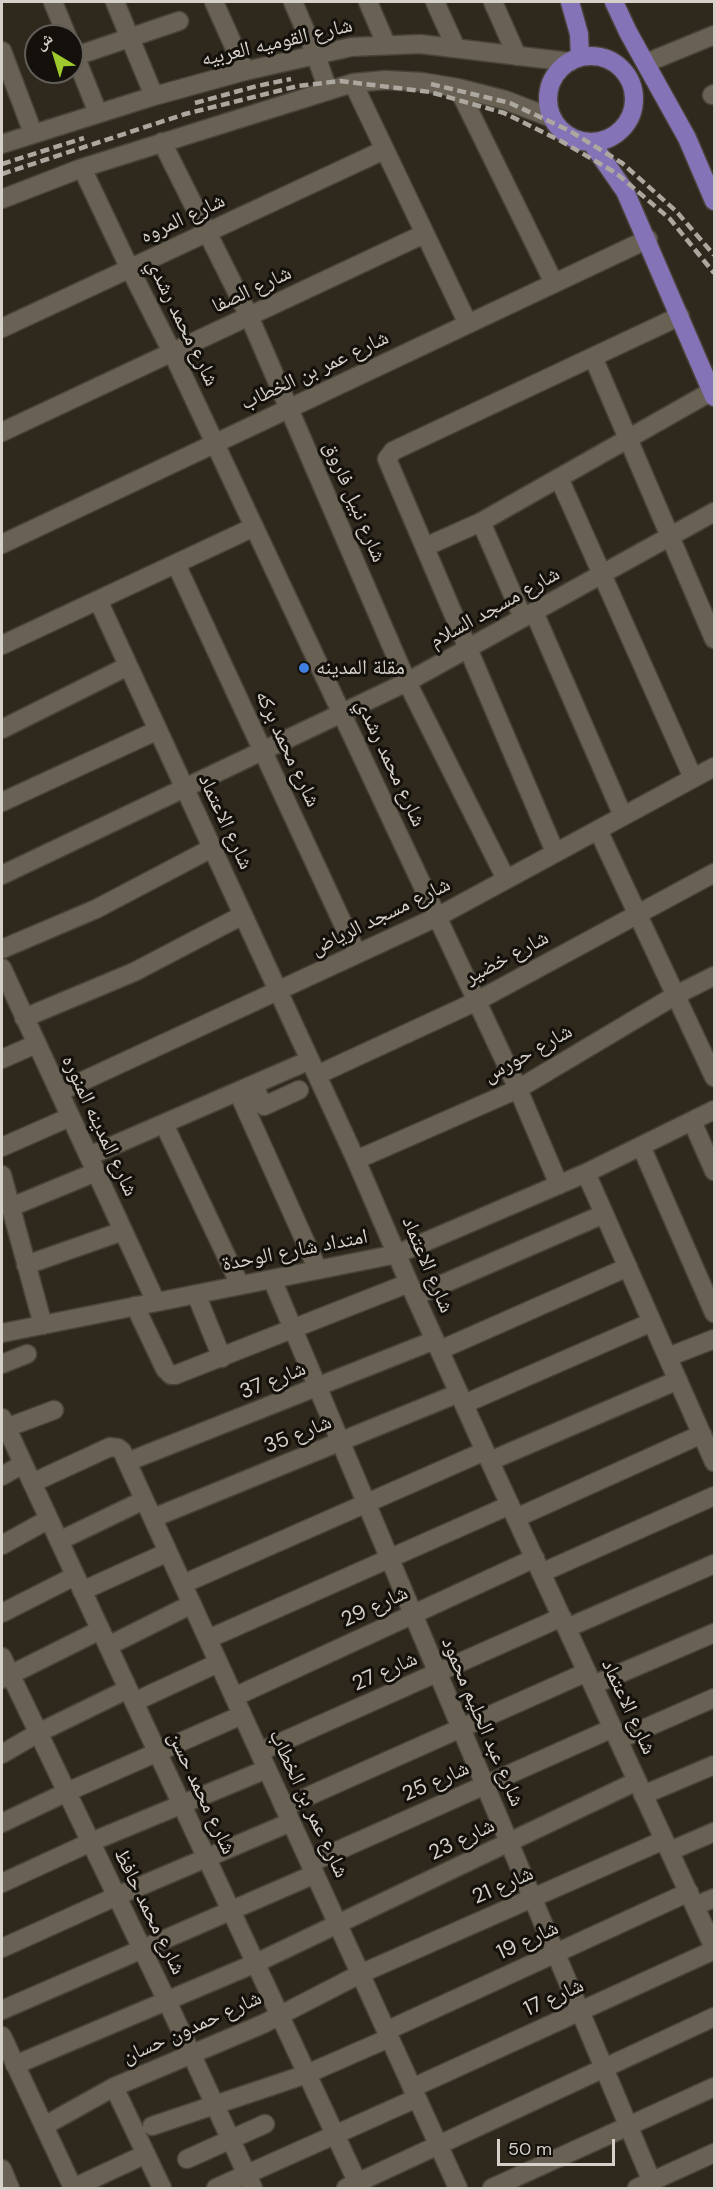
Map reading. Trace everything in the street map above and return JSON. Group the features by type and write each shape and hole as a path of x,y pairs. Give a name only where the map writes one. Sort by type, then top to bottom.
{"main road":[{"path":"570,2 577,22 575,60"},
{"path":"615,2 687,138 714,201"},
{"path":"599,57 608,60 623,72 632,88 633,108 624,125 609,138 591,142 572,138 557,126 552,118 548,100 551,82 556,74 575,60 599,57"},
{"path":"632,88 655,79"},
{"path":"591,142 618,178 648,239 714,393"}],"street":[{"path":"55,2 63,24"},
{"path":"115,2 154,96"},
{"path":"214,2 245,71"},
{"path":"293,2 328,90"},
{"path":"369,2 386,44"},
{"path":"435,2 456,48"},
{"path":"493,2 517,56"},
{"path":"84,50 130,38 179,21"},
{"path":"646,63 714,35"},
{"name":"شارع القوميه العربيه","path":"2,144 154,96 245,71 351,47 420,44 517,56 575,60"},
{"path":"2,51 7,75 33,133"},
{"path":"84,77 98,113"},
{"path":"2,199 82,168 353,83 385,80 422,82 458,88 505,100 552,118"},
{"path":"353,83 468,324"},
{"path":"458,88 554,283"},
{"name":"شارع نبيل فاروق","path":"162,142 249,316 407,682 506,879"},
{"name":"شارع المروه","path":"2,326 384,150"},
{"name":"شارع محمد رشدي","path":"82,168 172,352 477,1001 559,1185"},
{"name":"شارع الصفا","path":"2,432 424,234"},
{"name":"شارع عمر بن الخطاب","path":"2,544 648,239"},
{"path":"555,852 387,462 388,456 393,451 680,316"},
{"path":"593,357 714,639"},
{"path":"425,548 481,522 628,438 714,393"},
{"path":"559,478 693,778"},
{"name":"شارع مسجد السلام","path":"2,875 407,682 714,512"},
{"path":"481,522 529,615 623,816"},
{"path":"2,645 254,527"},
{"name":"شارع محمد بركه","path":"176,564 357,954"},
{"name":"شارع الاعتماد","path":"98,600 356,1160 437,1345 714,1949"},
{"path":"2,729 128,666"},
{"path":"2,802 158,730"},
{"name":"شارع مسجد الرياض","path":"59,1092 437,917 714,767"},
{"path":"598,830 714,1077"},
{"path":"2,949 96,909 213,848"},
{"name":"شارع خضير","path":"10,1207 164,1124 245,1088 313,1068 477,1001 714,873"},
{"path":"24,1018 134,972 243,915"},
{"name":"شارع المدينه المنوره","path":"2,968 156,1302"},
{"name":"شارع حورس","path":"356,1160 518,1089 676,995 714,976"},
{"path":"2,1059 36,1044"},
{"path":"245,1088 264,1106 299,1090"},
{"path":"245,1088 318,1270"},
{"name":"امتداد شارع الوحدة","path":"2,1333 398,1254 586,1173 714,1110"},
{"path":"2,1147 70,1117"},
{"path":"692,1121 714,1171"},
{"path":"164,1124 240,1285"},
{"path":"641,1146 714,1312"},
{"path":"586,1173 714,1462"},
{"path":"2,1175 43,1325"},
{"path":"135,1306 165,1370 171,1375 179,1375 293,1329 412,1289 604,1214"},
{"path":"26,1265 123,1231"},
{"name":"شارع 37","path":"127,1462 318,1387 437,1345 628,1267"},
{"name":"شارع عبد الحليم محمود","path":"272,1279 605,2069 628,2127 645,2185"},
{"path":"196,1294 222,1358"},
{"name":"شارع 35","path":"153,1518 340,1442 462,1399 652,1322"},
{"path":"668,1357 714,1340"},
{"path":"2,1364 27,1354"},
{"path":"183,1584 366,1503 678,1380"},
{"path":"4,1423 54,1410"},
{"name":"شارع محمد حسن","path":"4,1423 307,2074 335,2135 355,2187"},
{"path":"208,1639 390,1559 702,1434"},
{"name":"شارع عمر بن الخطاب","path":"32,1483 110,1447 122,1451 458,2188"},
{"path":"2,1476 23,1464"},
{"name":"شارع 29","path":"234,1697 413,1614 714,1496"},
{"path":"59,1541 144,1500"},
{"path":"2,1545 49,1520"},
{"path":"2,1613 168,1552"},
{"name":"شارع 27","path":"259,1752 437,1673 714,1564"},
{"path":"6,1677 192,1604"},
{"path":"2,1948 117,1896 207,1859 288,1815 461,1728 714,1633"},
{"name":"شارع محمد حافظ","path":"2,1657 6,1677 38,1733 67,1792 250,2182"},
{"path":"2,1754 38,1733 219,1663"},
{"name":"شارع 25","path":"2,2010 231,1911 484,1785 714,1698"},
{"path":"2,1823 242,1715"},
{"name":"شارع 23","path":"15,2065 256,1963 509,1842 640,1788 714,1765"},
{"path":"2,1883 91,1842 267,1769"},
{"name":"شارع 21","path":"360,1974 532,1898 667,1845 714,1832"},
{"name":"شارع 19","path":"152,2126 307,2074 555,1953 692,1899 714,1898"},
{"name":"شارع 17","path":"216,2188 250,2182 414,2093 580,2011 714,1949"},
{"name":"شارع حمدون حسان","path":"44,2126 114,2087 263,2024 360,1974"},
{"path":"355,2187 714,2017"},
{"path":"2,2036 73,2188 146,2154"},
{"path":"114,2087 162,2188"},
{"path":"492,2188 714,2087"},
{"path":"187,2159 265,2124"},
{"path":"645,2185 714,2153"},
{"path":"2,2169 10,2188"}],"railway":[{"path":"195,103 291,79"},
{"path":"2,174 185,114 298,86 340,81 430,92 504,113 561,141 616,173 670,219 714,273"},
{"path":"431,84 510,103 570,131 622,163 676,211 714,255"},
{"path":"2,164 84,138"}],"place":[{"name":"مقلة المدينه","path":"304,668"}]}
